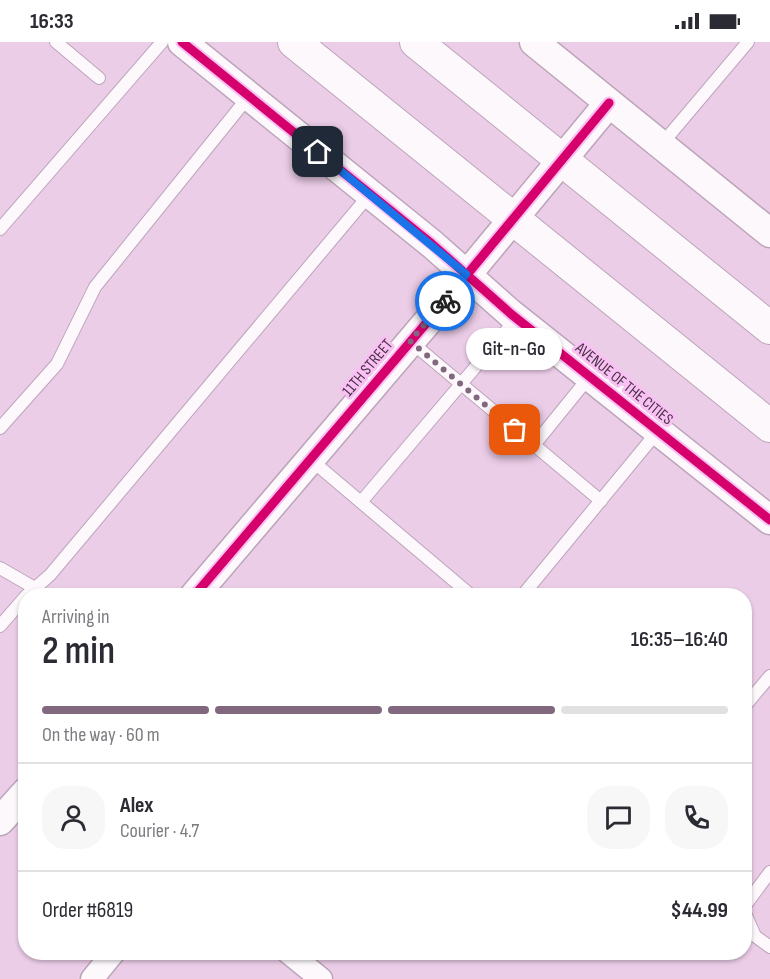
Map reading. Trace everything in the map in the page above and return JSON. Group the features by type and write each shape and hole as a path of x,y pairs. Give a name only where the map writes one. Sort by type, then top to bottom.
{"main road":[{"path":"294,42 770,426"},
{"path":"416,42 770,328"}],"street":[{"name":"AVENUE OF THE CITIES","path":"182,42 370,194 517,318 770,520"},
{"path":"534,42 770,233"},
{"name":"11TH STREET","path":"201,588 609,103"},
{"path":"0,821 18,801"},
{"path":"92,979 107,960"},
{"path":"298,960 321,979"}],"lane":[{"path":"56,42 99,78"},
{"path":"0,230 162,42"},
{"path":"661,145 748,42"},
{"path":"0,428 57,364 95,287 249,96"},
{"path":"34,588 50,575 370,194"},
{"path":"360,502 517,318"},
{"path":"410,341 601,501"},
{"path":"534,445 590,376"},
{"path":"529,588 658,431"},
{"path":"310,459 462,588"},
{"path":"0,568 22,588"},
{"path":"0,626 18,605"},
{"path":"752,697 770,676"},
{"path":"752,898 770,872"},
{"path":"752,929 755,936 770,947"}],"cycle path":[{"path":"182,42 432,244 511,314 770,520"},
{"path":"201,588 446,300 609,103"}],"way so far":[{"path":"445,301 410,341 515,430"}],"place":[{"name":"Git-n-Go","path":"515,430"}],"route":[{"path":"318,152 466,274 445,301"}]}
